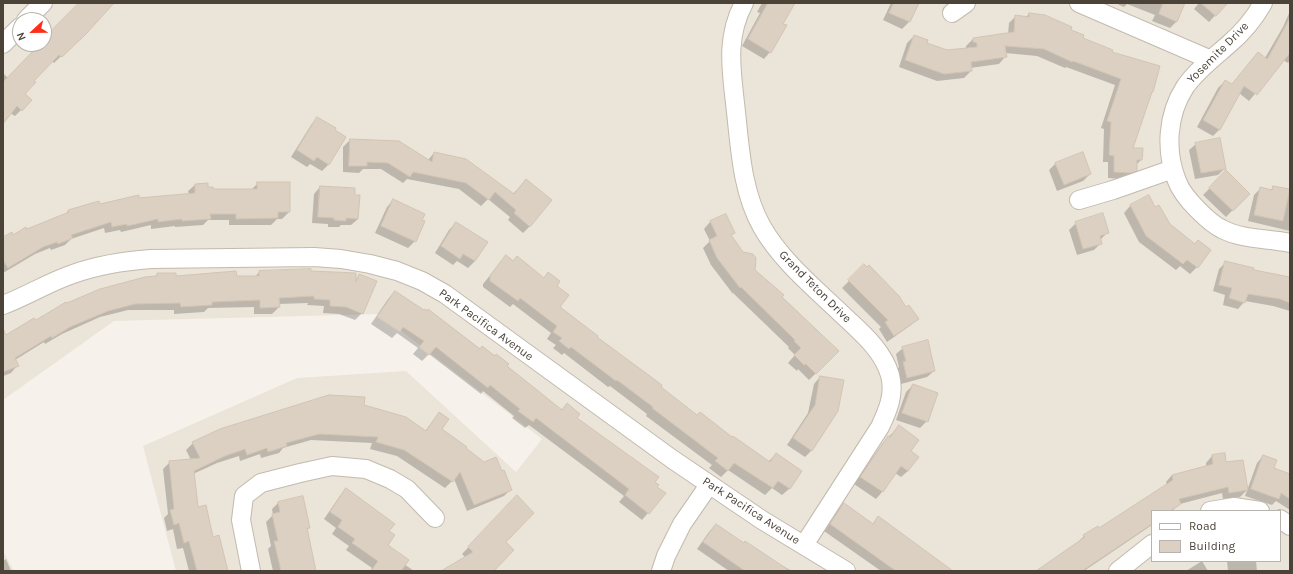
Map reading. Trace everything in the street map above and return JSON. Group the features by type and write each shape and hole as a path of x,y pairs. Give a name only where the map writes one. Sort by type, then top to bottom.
{"street":[{"path":"34,12 43,3"},
{"name":"Grand Teton Drive","path":"744,3 734,27 730,48 731,70 744,174 750,201 762,226 776,248 871,342 883,358 890,375 892,392 889,409 880,427 804,545"},
{"path":"1079,3 1211,60"},
{"name":"Yosemite Drive","path":"1263,3 1230,44 1196,73 1185,87 1176,104 1170,123 1169,142 1171,163 1177,182 1188,200 1204,216 1222,229 1242,236 1290,243"},
{"path":"3,44 12,35"},
{"path":"1079,200 1114,190 1173,169"},
{"name":"Park Pacifica Avenue","path":"3,305 73,274 98,266 126,261 159,259 314,257 341,259 397,270 446,294 627,427 709,484 846,571"},
{"path":"251,571 241,520 244,496 261,483 332,466 366,469 407,488 435,518"},
{"path":"661,571 666,556 682,524 709,484"},
{"path":"1216,510 1234,507 1254,510"},
{"path":"1281,520 1290,526"},
{"path":"1118,571 1151,545"}],"shaded area":[{"path":"3,3 1290,3 1290,571 176,571 143,446 297,378 406,371 516,472 542,439 379,314 114,321 3,400"},
{"path":"3,551 14,571 3,571"}],"building":[{"path":"79,3 114,3 86,34 62,57 59,55 34,81 36,82 25,94 32,100 22,111 17,106 3,124 3,82 32,52 52,52 52,30"},
{"path":"768,3 795,3 783,24 787,25 771,53 748,39"},
{"path":"894,3 919,3 910,22 889,13"},
{"path":"1163,3 1185,3 1177,22 1159,14"},
{"path":"1201,3 1228,3 1216,16"},
{"path":"1029,13 1045,15 1072,27 1071,30 1084,35 1083,38 1113,50 1112,52 1160,66 1153,92 1133,148 1143,148 1142,160 1137,160 1137,171 1131,173 1114,172 1114,156 1109,155 1111,122 1107,121 1121,79 1073,61 1072,62 1044,49 1005,46 1007,57 971,62 972,71 944,74 905,60 914,35 928,40 927,43 947,50 977,47 977,43 973,42 973,38 1014,32 1015,15 1029,17"},
{"path":"1290,18 1290,53 1257,95 1244,86 1220,130 1203,120 1225,80 1232,84 1258,52 1267,59"},
{"path":"317,117 336,128 335,130 346,137 329,165 317,157 314,161 297,150"},
{"path":"1220,138 1226,169 1201,173 1195,143"},
{"path":"350,139 399,141 432,162 434,152 466,159 514,194 526,179 552,200 530,227 514,213 516,210 495,192 489,200 466,183 413,172 410,177 388,163 367,162 367,166 349,166"},
{"path":"1083,152 1091,174 1064,185 1055,163"},
{"path":"1226,170 1250,194 1233,211 1209,188"},
{"path":"257,182 290,182 290,212 278,212 278,218 236,219 236,214 210,214 211,219 182,221 182,219 158,222 158,219 127,226 127,224 112,227 111,222 71,235 73,238 58,244 57,242 43,247 8,268 3,260 3,237 12,232 13,235 26,227 27,229 69,212 68,210 99,201 100,204 139,195 139,198 195,193 195,184 208,183 208,187 213,187 214,189 257,189"},
{"path":"320,186 355,188 355,195 360,195 358,219 346,218 346,221 334,220 334,218 318,217"},
{"path":"1273,186 1290,189 1283,221 1254,215 1260,187 1272,190"},
{"path":"1149,195 1155,207 1159,205 1170,224 1195,244 1198,240 1211,250 1198,268 1187,260 1183,264 1146,236 1130,205"},
{"path":"393,199 425,214 422,220 425,221 416,242 381,226"},
{"path":"1103,213 1109,233 1100,236 1102,244 1083,249 1075,222"},
{"path":"726,214 735,233 731,235 743,252 753,254 756,258 755,270 784,295 782,297 839,351 816,374 794,355 801,348 794,341 795,340 741,287 740,288 717,258 709,240 717,236 710,221"},
{"path":"456,222 488,242 475,261 463,254 460,259 441,246"},
{"path":"506,255 513,261 517,256 544,278 548,272 560,281 557,286 569,295 560,307 598,336 597,337 662,385 661,387 697,415 700,412 732,437 733,436 770,462 776,453 802,471 790,489 778,481 773,488 734,463 728,471 715,461 718,458 652,408 653,407 571,347 569,349 559,341 562,338 553,332 557,326 520,298 518,301 490,281 490,276"},
{"path":"1225,261 1254,268 1254,270 1290,277 1290,303 1280,299 1248,294 1245,303 1229,298 1232,288 1219,285"},
{"path":"864,264 867,267 869,265 899,296 906,307 909,305 919,319 894,336 885,322 888,320 848,280"},
{"path":"311,269 311,271 356,273 356,282 359,274 377,281 363,314 346,307 330,306 330,300 314,299 314,296 279,298 280,307 260,308 260,300 212,302 212,305 181,307 180,303 135,304 108,311 70,327 52,338 51,336 15,358 19,366 3,372 3,329 6,335 34,318 36,320 66,302 67,303 100,289 145,277 157,276 157,273 176,273 176,276 236,271 237,276 259,276 259,271"},
{"path":"395,291 424,310 425,309 427,311 428,309 480,349 482,346 495,356 496,354 509,364 507,366 562,410 567,403 580,414 577,418 659,477 655,482 659,485 657,487 666,493 649,514 625,495 629,489 536,418 533,422 518,411 520,409 490,385 488,388 436,347 429,355 419,347 424,341 403,327 400,332 377,317"},
{"path":"928,340 935,371 907,378 903,362 906,361 902,347"},
{"path":"820,376 844,380 838,411 812,451 793,438 815,405"},
{"path":"913,384 938,393 928,422 902,413"},
{"path":"329,395 365,397 364,405 406,417 426,431 439,412 449,419 442,429 467,447 466,448 484,462 496,457 502,471 504,470 512,490 474,505 460,472 453,482 404,450 376,442 378,437 319,434 286,443 287,446 268,452 267,448 247,455 245,449 225,456 194,471 198,507 206,505 213,537 219,535 228,571 197,571 189,541 184,543 179,523 174,525 170,510 174,509 169,461 200,458 192,442 220,429"},
{"path":"899,425 919,440 911,451 919,457 908,471 901,466 883,492 860,477 888,436 890,437"},
{"path":"1225,453 1226,462 1243,460 1248,490 1229,493 1228,487 1179,499 1181,504 1172,510 1151,510 1151,525 1082,571 1036,571 1085,537 1083,535 1098,526 1099,528 1173,480 1172,475 1213,464 1212,455"},
{"path":"1263,455 1277,460 1274,468 1290,474 1290,499 1281,493 1279,499 1251,489"},
{"path":"346,488 395,524 389,531 395,535 388,545 409,560 401,571 371,571 378,561 352,543 355,539 338,527 342,520 330,512"},
{"path":"517,495 534,513 506,542 514,550 494,571 441,571 473,552 468,547"},
{"path":"303,496 310,528 307,528 316,571 281,571 274,541 278,541 272,514 280,512 278,502"},
{"path":"844,503 873,524 878,516 953,571 896,571 830,524"},
{"path":"716,524 790,571 745,571 703,542"}]}
